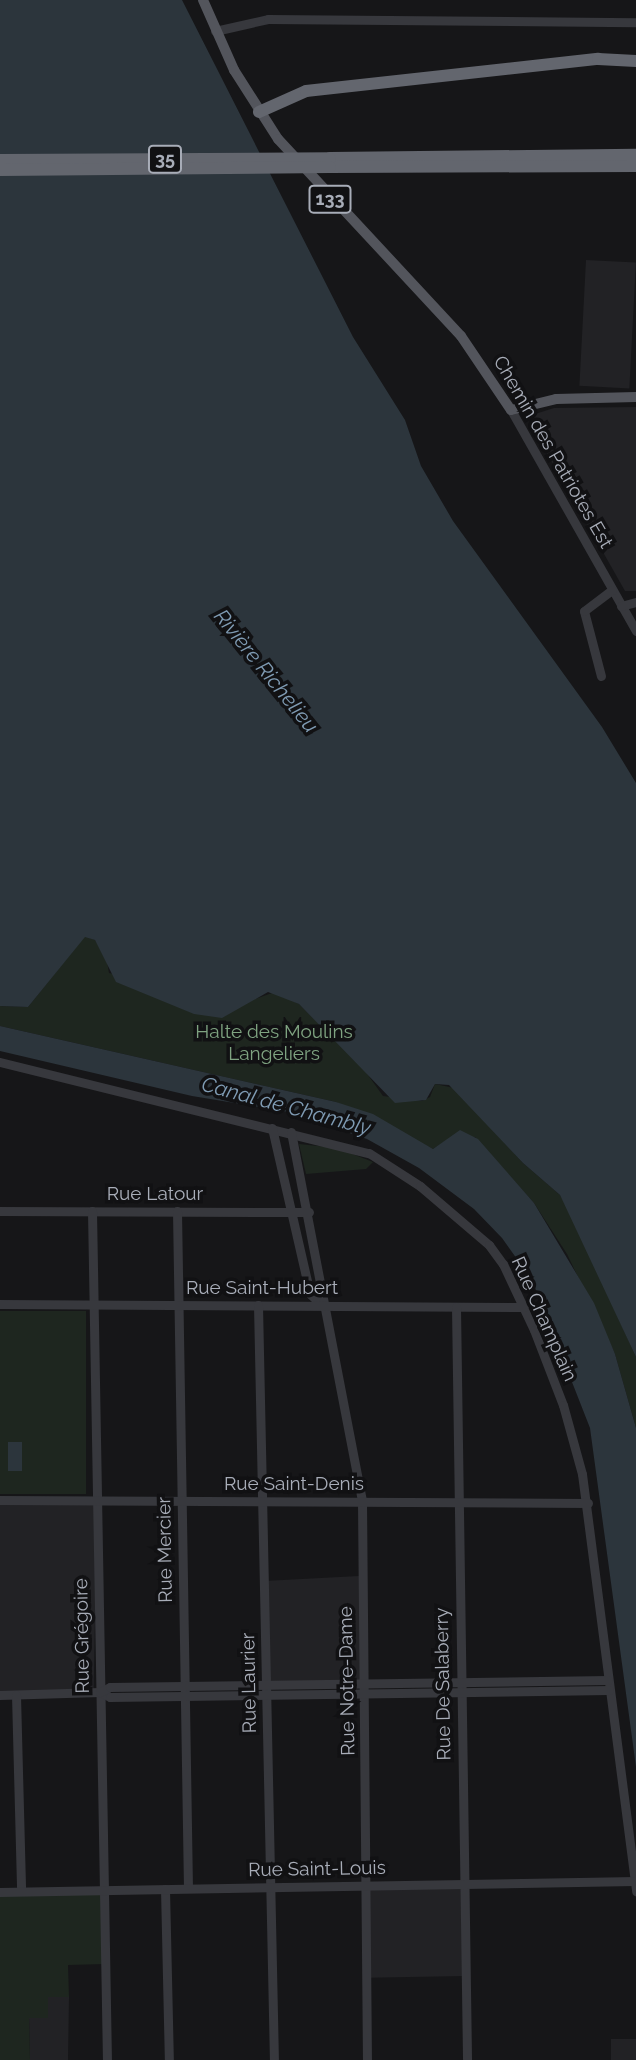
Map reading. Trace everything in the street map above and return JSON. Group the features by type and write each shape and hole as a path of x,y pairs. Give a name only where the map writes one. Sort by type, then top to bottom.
{"highway":[{"path":"259,112 306,91 598,59 636,61"},
{"path":"615,155 636,148"},
{"name":"35","path":"0,170 615,155 634,163"},
{"name":"35","path":"0,160 634,163"}],"main road":[{"name":"Chemin des Patriotes Est","path":"203,0 215,31 259,112 298,164 465,340 511,410"},
{"path":"511,410 556,399 636,397"}],"street":[{"path":"215,31 268,19 636,22"},
{"name":"Chemin des Patriotes Est","path":"511,410 636,631"},
{"path":"601,676 584,611 612,590"},
{"path":"621,606 636,602"},
{"name":"Rue Champlain","path":"0,1062 369,1153 420,1186 489,1245 524,1307 563,1405 588,1503 636,1892"},
{"name":"Rue Notre-Dame","path":"272,1128 294,1212 310,1294 323,1306"},
{"name":"Rue Notre-Dame","path":"291,1132 309,1212 323,1306 362,1502 367,2060"},
{"name":"Rue Latour","path":"0,1211 309,1212"},
{"name":"Rue Grégoire","path":"92,1211 107,2060"},
{"name":"Rue Mercier","path":"177,1212 188,1888"},
{"name":"Rue Saint-Hubert","path":"0,1304 524,1307"},
{"name":"Rue Laurier","path":"258,1306 274,2060"},
{"name":"Rue De Salaberry","path":"456,1307 456,1503 467,2060"},
{"name":"Rue Saint-Denis","path":"0,1500 588,1503"},
{"path":"0,1695 100,1692 110,1687 185,1691 609,1685"},
{"path":"16,1695 21,1891"},
{"name":"Rue Saint-Louis","path":"0,1892 635,1881"},
{"path":"165,1889 169,2060"}],"shaded area":[{"path":"586,260 636,263 629,388 579,386"},
{"path":"636,407 636,591 625,591 531,425 535,414 554,408"},
{"path":"0,1500 97,1502 94,1697 0,1695"},
{"path":"359,1576 365,1684 270,1689 264,1581"},
{"path":"464,1884 466,1976 368,1978 366,1886"},
{"path":"48,1997 69,1997 68,2060 30,2060 29,2018 48,2018"},
{"path":"611,2039 636,2039 636,2060 611,2060"}],"green space":[{"name":"Halte des Moulins Langeliers","path":"85,936 95,940 106,956 109,973 255,999 275,992 299,1004 363,1068 383,1096 422,1101 430,1097 435,1084 454,1088 523,1163 560,1195 571,1214 636,1357 636,1428 615,1354 567,1254 534,1203 475,1137 444,1142 433,1149 336,1102 0,1026 0,1006 28,1007"},
{"path":"299,1144 337,1148 373,1162 366,1169 306,1174"},
{"path":"0,1311 86,1311 86,1494 0,1494"},
{"path":"106,1890 106,1964 68,1965 69,1997 48,1997 48,2018 29,2018 30,2060 0,2060 0,1891"}],"water":[{"name":"Rivière Richelieu","path":"0,0 182,0 353,337 405,420 421,466 453,521 602,727 636,783 636,1357 560,1195 523,1163 449,1085 435,1084 426,1100 395,1103 299,1004 268,992 222,1018 194,1014 116,982 95,940 85,937 28,1007 0,1006"},
{"name":"Canal de Chambly","path":"0,1026 336,1102 373,1114 433,1149 460,1130 478,1139 534,1203 594,1303 615,1354 636,1428 636,1767 590,1428 532,1280 502,1238 474,1209 419,1168 367,1139 289,1112 192,1096 0,1051"},
{"path":"8,1442 22,1442 22,1471 8,1471"}]}
